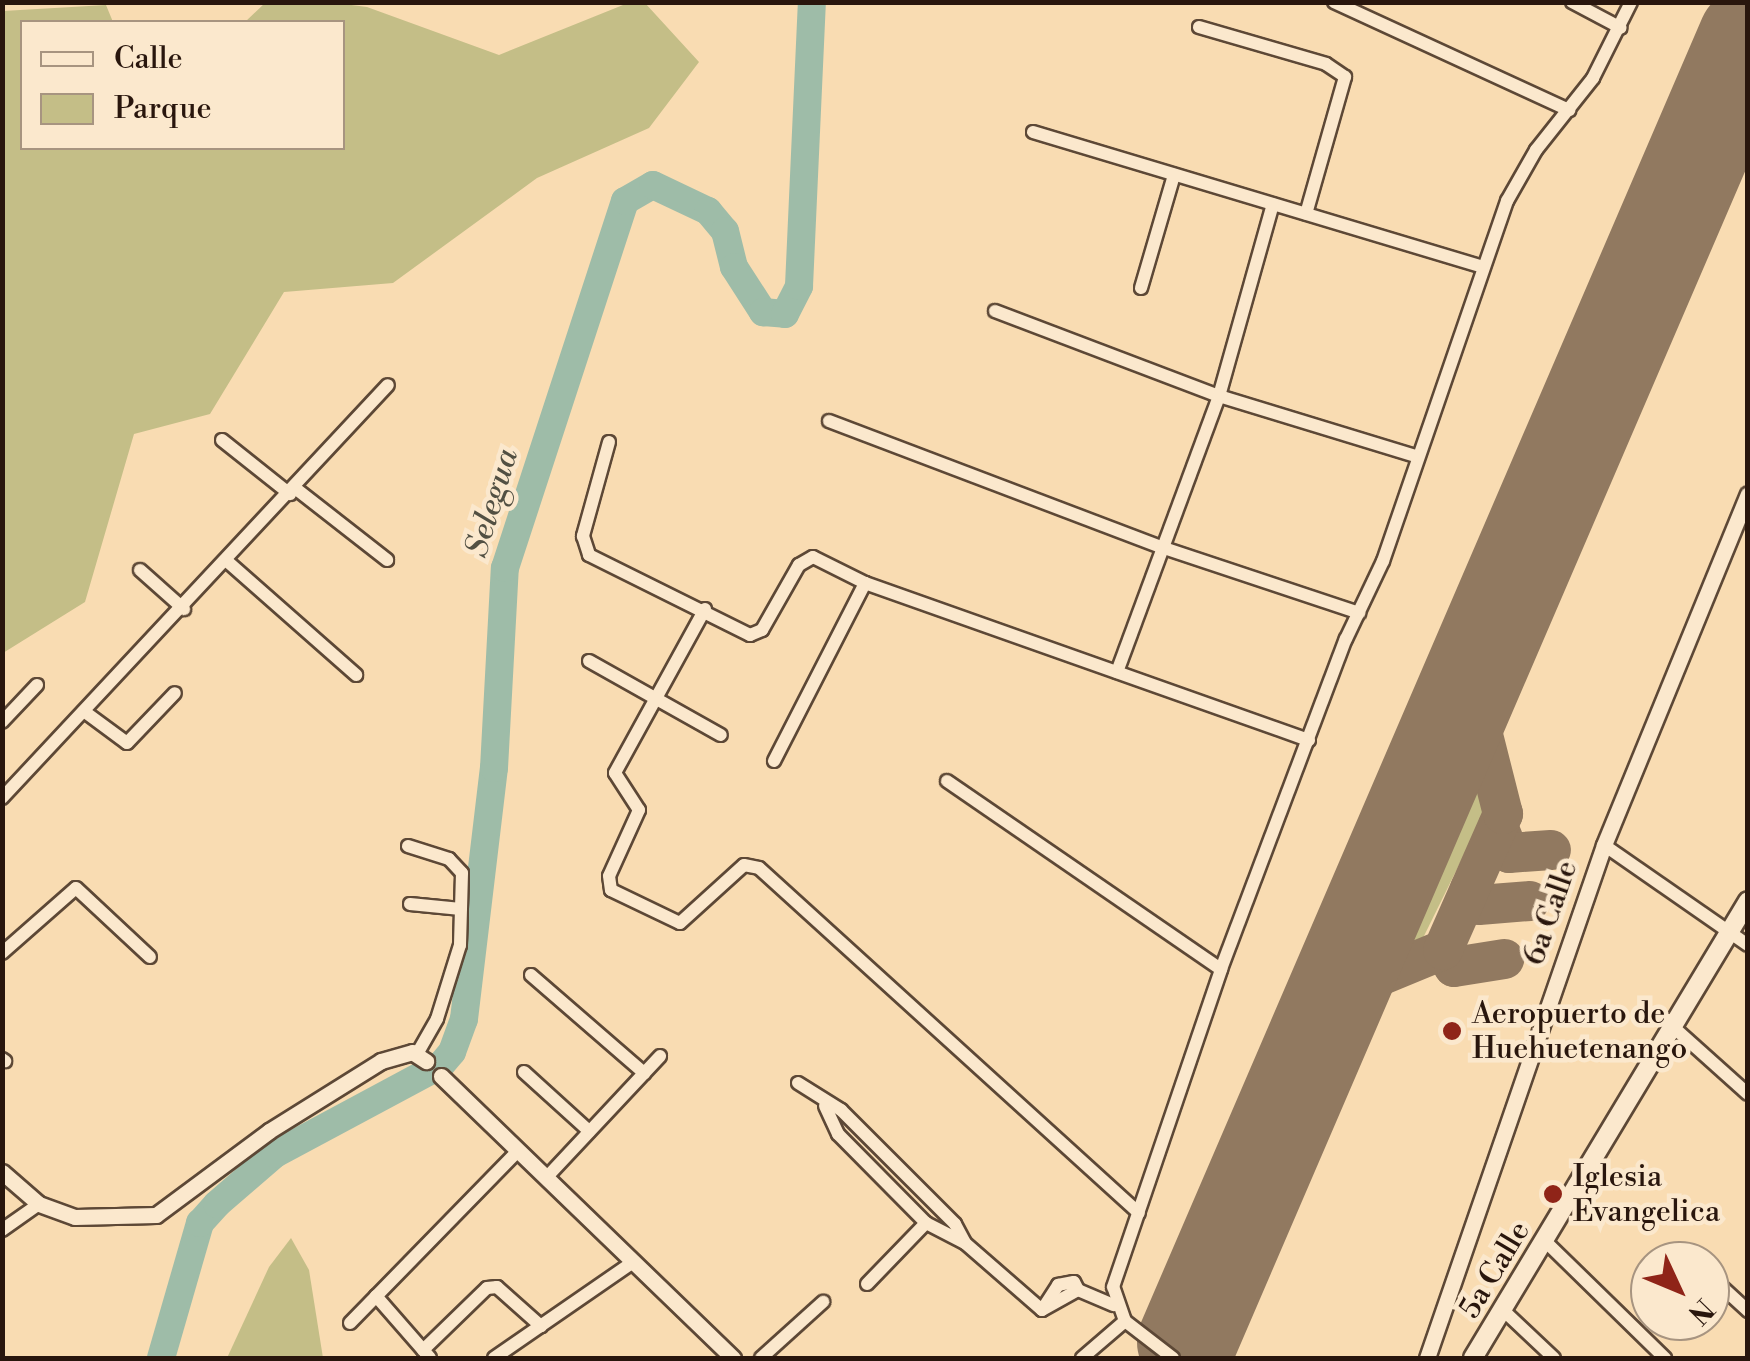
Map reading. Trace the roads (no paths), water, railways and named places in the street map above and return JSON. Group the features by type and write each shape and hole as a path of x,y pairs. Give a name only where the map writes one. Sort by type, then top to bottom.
{"main road":[{"name":"5a Calle","path":"1473,1358 1748,900"}],"street":[{"path":"1334,2 1366,8 1569,110"},
{"path":"1572,2 1622,28"},
{"path":"1113,1302 1138,1212 1221,969 1418,457 1507,201 1622,28 1631,2"},
{"path":"1200,27 1326,64 1345,77 1306,214"},
{"path":"1033,132 1483,267"},
{"path":"1141,288 1174,174"},
{"path":"1117,672 1219,396 1273,204"},
{"path":"995,311 1219,396 1418,457"},
{"path":"2,798 228,562 388,385"},
{"path":"829,421 1161,548 1359,612"},
{"path":"222,440 387,560"},
{"path":"608,442 583,536 589,555 757,633 804,558 865,584 1309,740"},
{"name":"6a Calle","path":"1427,1358 1604,845 1748,494"},
{"path":"228,562 356,675"},
{"path":"140,570 184,609"},
{"path":"774,761 865,584"},
{"path":"705,609 615,773 639,810 609,876 611,890 680,923 744,864 759,868 1138,1212"},
{"path":"590,661 722,735"},
{"path":"2,722 37,685"},
{"path":"84,712 128,743 175,693"},
{"path":"947,781 1221,969"},
{"path":"1604,845 1729,928 1748,945"},
{"path":"408,846 458,865 461,909 460,945 422,1058"},
{"path":"2,953 76,888 150,957"},
{"path":"410,904 461,909"},
{"path":"531,975 644,1073"},
{"path":"1671,1025 1748,1094"},
{"path":"546,1178 660,1056"},
{"path":"2,1172 39,1204 106,1220 156,1214 269,1131 380,1062 422,1058 734,1358"},
{"path":"524,1072 589,1132"},
{"path":"798,1083 826,1106 841,1110 955,1224 965,1243 1042,1310 1078,1290 1113,1302 1125,1322 1174,1358"},
{"path":"826,1106 838,1134 926,1222 944,1238 965,1243"},
{"path":"350,1323 518,1151"},
{"path":"2,1230 39,1204"},
{"path":"867,1284 926,1222"},
{"path":"1545,1241 1666,1358"},
{"path":"494,1358 633,1262"},
{"path":"376,1296 426,1354 487,1288 497,1287 542,1326"},
{"path":"762,1358 824,1302"},
{"path":"1502,1310 1554,1358"},
{"path":"1082,1358 1125,1322"}],"waterway":[{"name":"Selegua","path":"161,1358 200,1223 217,1204 275,1154 441,1065 452,1052 464,1019 494,768 505,568 625,201 653,185 708,211 725,231 734,267 763,312 785,314 799,286 812,2"}],"place":[{"name":"Aeropuerto de Huehuetenango","path":"1452,1031"},
{"name":"Iglesia Evangelica","path":"1553,1194"}]}
